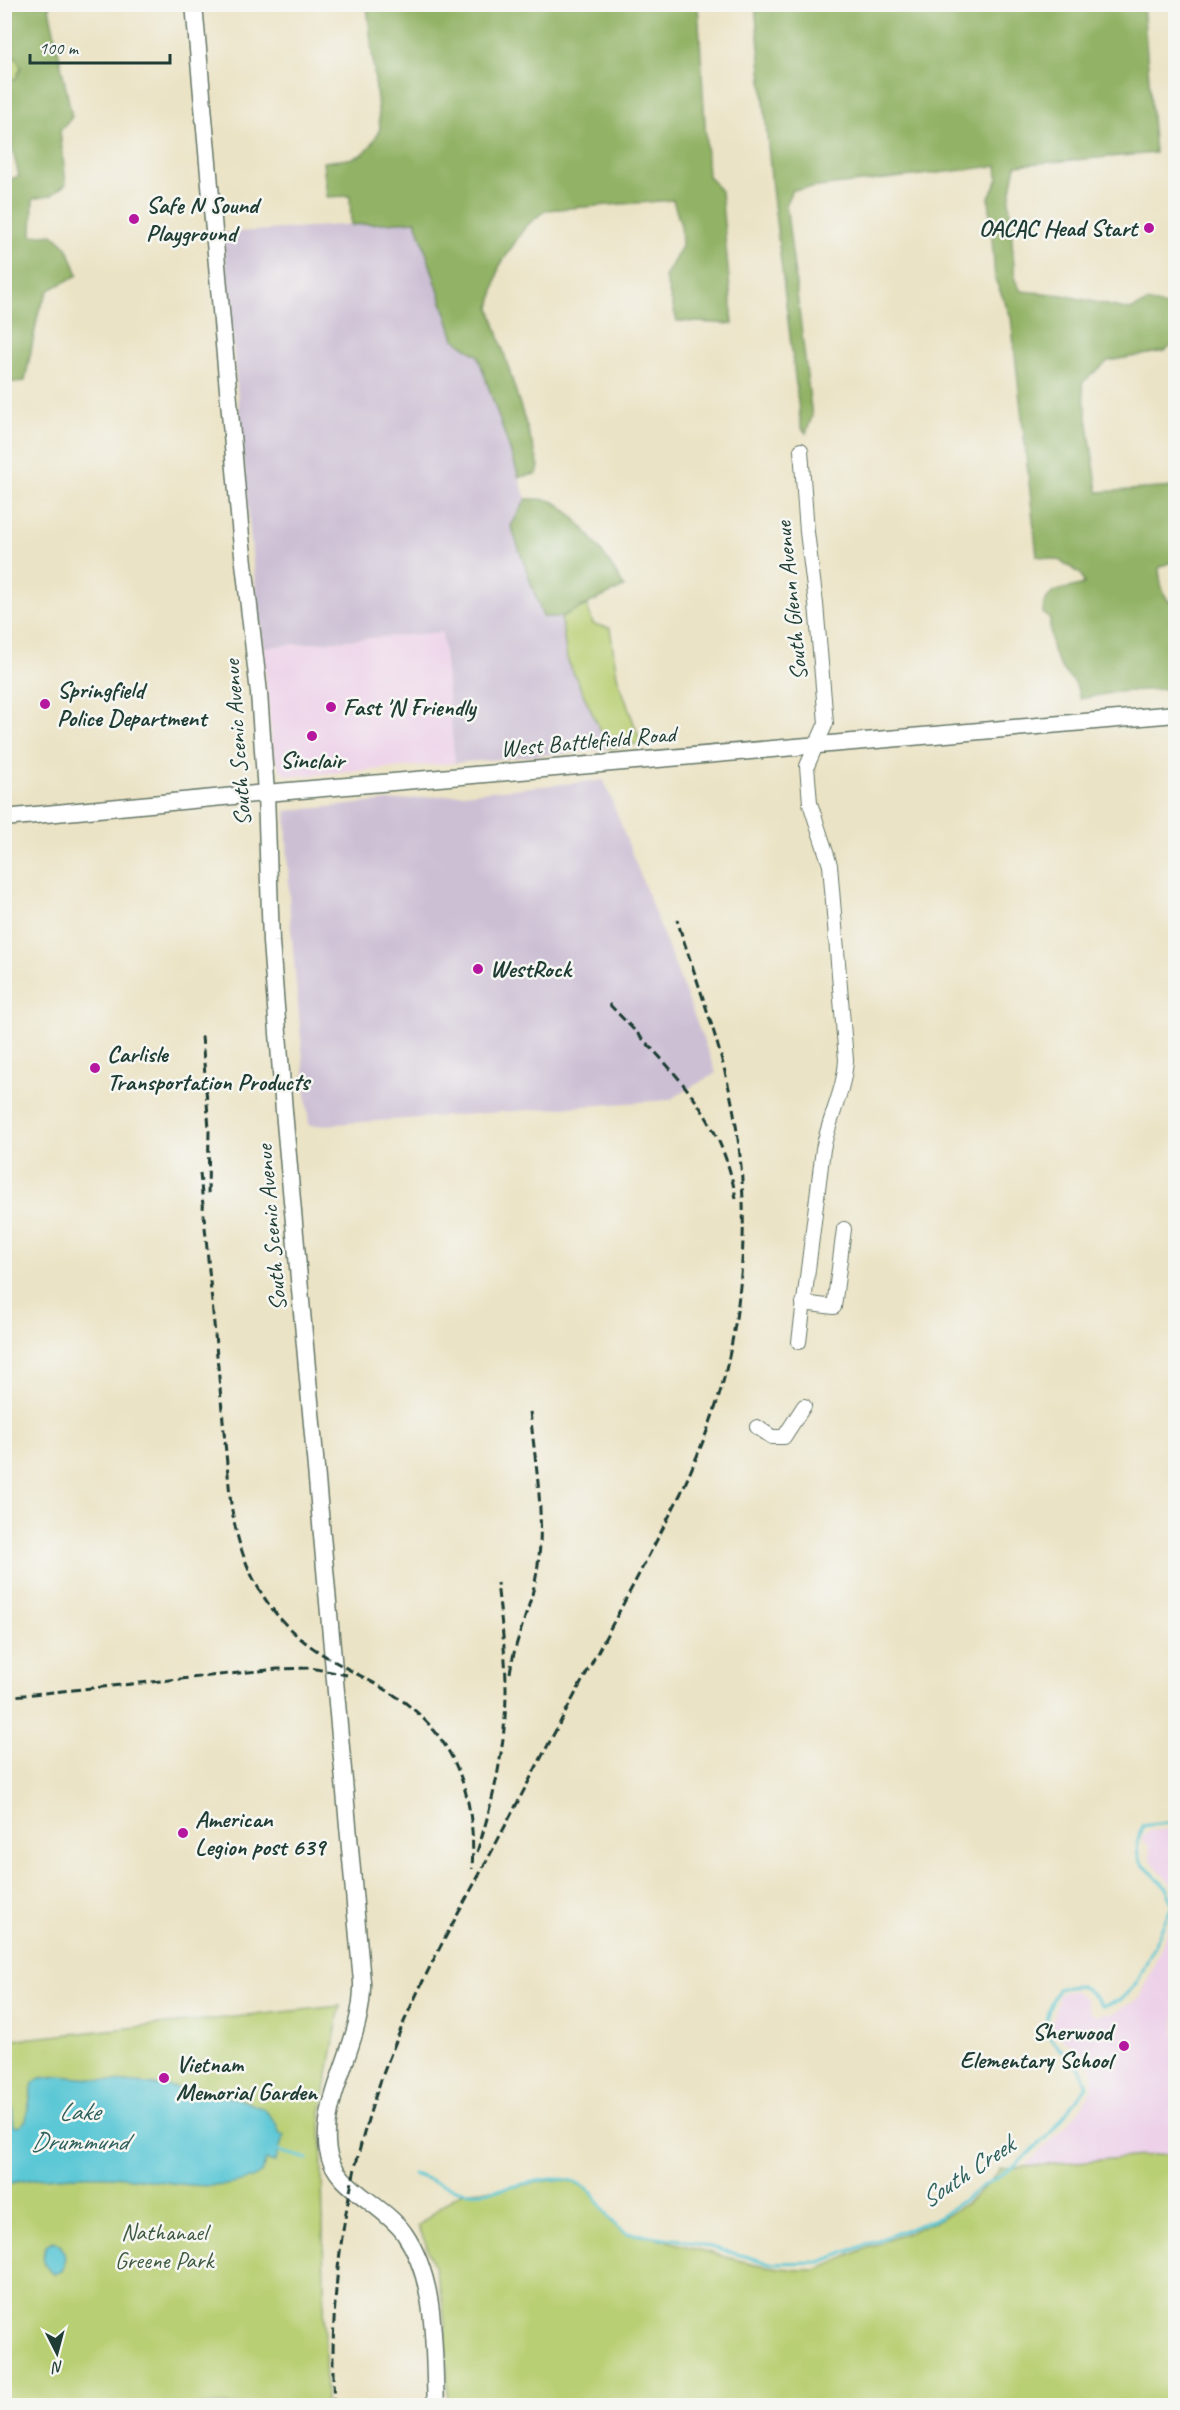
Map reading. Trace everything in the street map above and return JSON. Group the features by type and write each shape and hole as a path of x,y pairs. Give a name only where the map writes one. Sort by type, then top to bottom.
{"main road":[{"name":"South Scenic Avenue","path":"194,4 241,537 259,693 266,793 271,942 284,1111 362,1982 363,2000 358,2027 328,2119 327,2145 332,2164 338,2174 392,2218 417,2254 424,2275 431,2312 436,2406"},
{"name":"West Battlefield Road","path":"4,818 1176,714"}],"street":[{"name":"South Glenn Avenue","path":"799,1342 823,1149 842,1088 846,1060 830,865 810,803 807,766 826,723 801,450"},
{"path":"804,1303 834,1307 844,1229"},
{"path":"757,1427 772,1437 783,1437 804,1406"}],"shaded area":[{"path":"416,220 454,339 478,356 526,499 511,527 543,616 561,617 567,659 609,749 455,763 442,632 263,647 253,564 223,233"},
{"path":"442,632 455,763 296,776 286,775 280,769 272,751 263,647"},
{"path":"604,780 716,1073 669,1100 309,1126 290,918 286,811"},
{"path":"1172,1829 1175,1834 1175,1890 1150,1859 1149,1846 1141,1839 1149,1831"},
{"name":"Sherwood Elementary School","path":"1175,1913 1175,2153 1024,2167 1064,2128 1083,2105 1092,2088 1093,2071 1082,2053 1063,2039 1051,2026 1059,1994 1073,1990 1086,1998 1088,2009 1095,2016 1114,2013 1140,1998"}],"green space":[{"path":"5,4 50,5 72,117 60,131 66,184 52,195 33,199 32,236 53,234 67,247 78,275 49,290 39,310 25,381 5,383 4,318 9,298 4,292 5,181 19,176 8,132 9,116 5,115 5,78 16,79 21,67 15,56 5,54"},
{"path":"367,5 698,5 708,176 721,191 733,324 677,321 665,277 682,246 681,226 673,200 546,210 525,227 499,267 490,308 539,466 537,474 519,477 478,356 454,339 416,221 351,225 350,196 327,197 323,162 359,156 370,147 380,128"},
{"path":"755,5 1143,5 1155,153 1016,165 1009,201 1015,280 1021,291 1063,295 1130,310 1148,302 1175,308 1175,343 1165,351 1108,361 1082,383 1098,492 1175,487 1175,560 1159,568 1164,594 1175,606 1175,688 1116,692 1080,699 1076,685 1059,664 1054,652 1050,619 1043,613 1044,604 1047,598 1056,591 1084,584 1081,574 1061,561 1037,556 1011,317 995,279 989,197 998,179 997,166 792,190 786,203 812,417 806,433 801,427 772,188"},
{"path":"4,54 15,56 22,67 16,79 5,78"},
{"path":"526,499 554,502 573,516 593,540 624,587 561,617 543,617 511,526"},
{"path":"587,605 593,624 610,628 617,676 641,743 609,749 567,659 561,617"},
{"name":"Nathanael Greene Park","path":"340,2006 321,2113 326,2405 5,2405 4,2041"},
{"path":"1175,2153 1175,2405 448,2405 446,2336 441,2293 428,2249 418,2226 462,2193 556,2180 576,2183 592,2192 613,2224 624,2232 777,2268 816,2270 940,2219 972,2199 1000,2169"}],"water":[{"name":"Lake Drummund","path":"60,2076 167,2086 240,2099 264,2109 276,2123 280,2134 284,2135 275,2162 266,2160 262,2172 228,2185 188,2185 127,2177 96,2176 44,2178 5,2184 5,2087 12,2107 14,2126 19,2127 26,2120 33,2083 40,2078"},
{"path":"54,2241 63,2250 65,2263 62,2271 54,2274 47,2268 43,2256 47,2244"}],"waterway":[{"name":"South Creek","path":"413,2174 470,2192 496,2190 549,2179 575,2182 591,2192 612,2221 626,2233 688,2241 770,2263 820,2262 940,2217 1016,2165 1052,2132 1087,2086 1077,2065 1056,2046 1049,2036 1046,2022 1049,2009 1058,1989 1079,1986 1088,1990 1102,2006 1119,2001 1137,1983 1172,1906 1166,1888 1138,1857 1138,1839 1142,1826 1176,1822"},
{"name":"South Creek","path":"275,2150 308,2159"}],"railway":[{"path":"334,2406 334,2312 338,2266 354,2174 379,2085 407,2014 433,1961 681,1493 711,1420 725,1374 733,1338 742,1264 743,1190 740,1152 722,1060 677,920"},
{"path":"609,1004 671,1070 705,1115 729,1168 736,1199"},
{"path":"202,1036 209,1129 208,1197"},
{"path":"200,1173 230,1496 242,1551 266,1601 291,1630 326,1657 391,1693 413,1709 446,1747 465,1792 473,1842 472,1869"},
{"path":"510,1673 535,1584 539,1551 539,1491 530,1411"},
{"path":"477,1852 498,1772 504,1731 505,1663 497,1583"},
{"path":"4,1697 278,1669 311,1668 347,1675"}],"place":[{"name":"Safe N Sound Playground","path":"134,219"},
{"name":"OACAC Head Start","path":"1149,228"},
{"name":"Springfield Police Department","path":"45,704"},
{"name":"Fast 'N Friendly","path":"331,707"},
{"name":"Sinclair","path":"312,736"},
{"name":"WestRock","path":"478,969"},
{"name":"Carlisle Transportation Products","path":"95,1068"},
{"name":"American Legion post 639","path":"183,1833"},
{"name":"Sherwood Elementary School","path":"1124,2046"},
{"name":"Vietnam Memorial Garden","path":"164,2078"}]}
